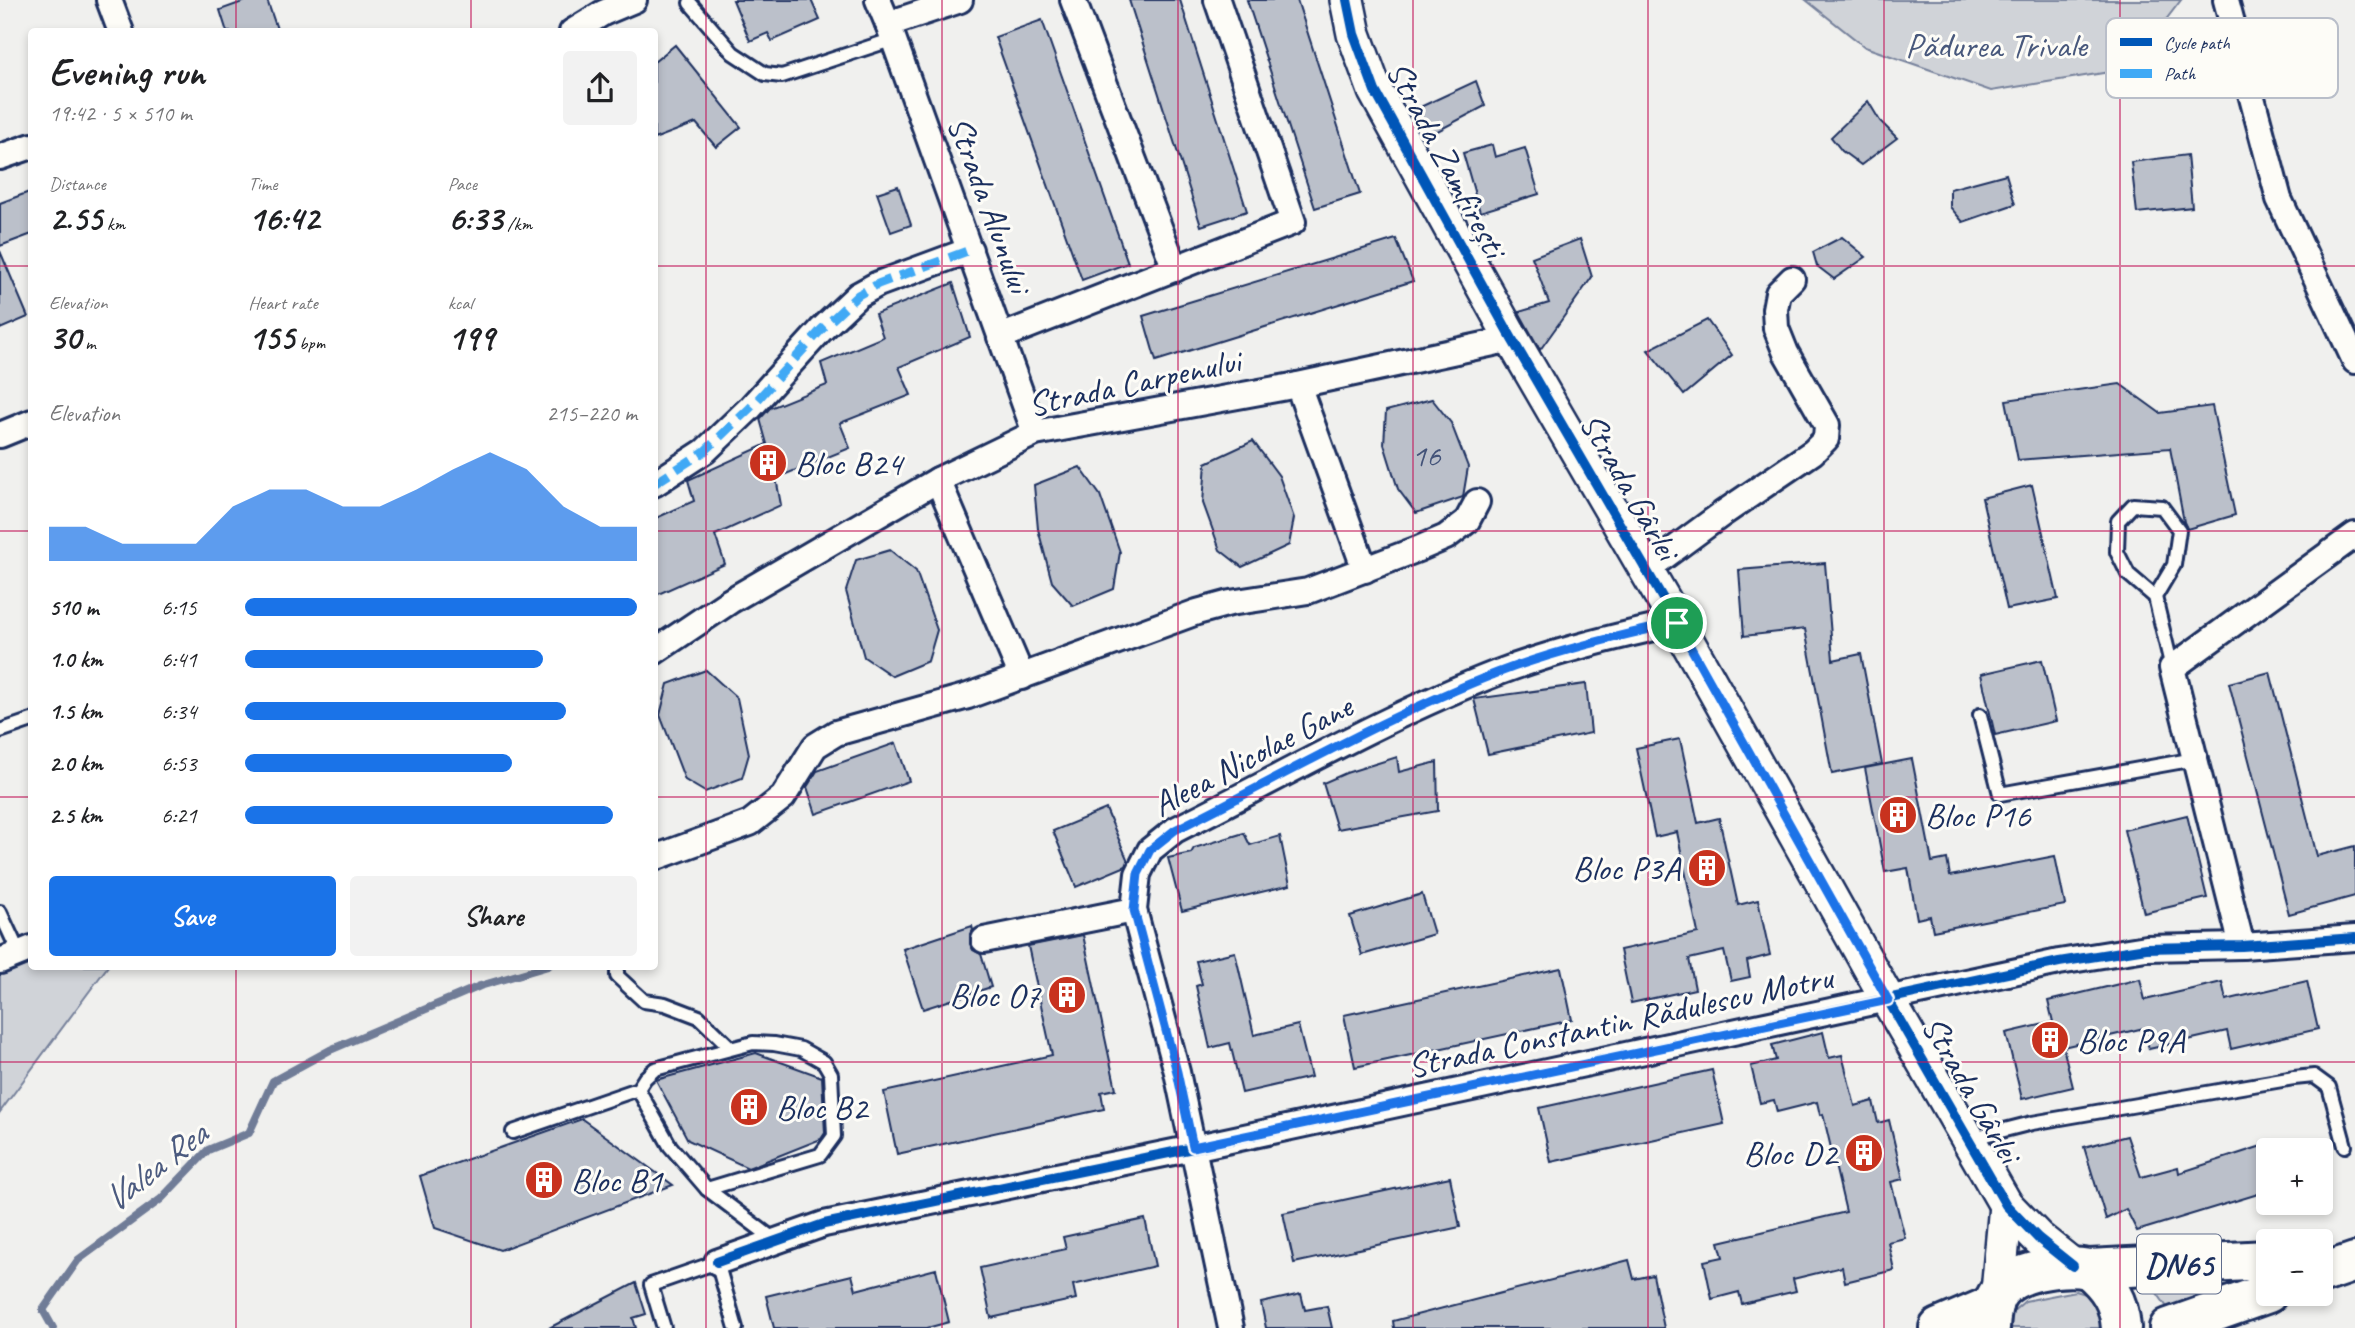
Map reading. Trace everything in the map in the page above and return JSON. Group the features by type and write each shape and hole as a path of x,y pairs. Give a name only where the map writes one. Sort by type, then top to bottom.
{"main road":[{"path":"2333,1257 2355,1256"},
{"name":"DN65","path":"1939,1328 1994,1308 2015,1280 2056,1267 2256,1260"},
{"path":"2333,1270 2355,1262"},
{"name":"DN65","path":"2081,1267 2106,1284 2117,1303 2121,1328"},
{"name":"DN65","path":"2169,1328 2256,1297"}],"street":[{"path":"109,0 120,28"},
{"path":"579,28 603,13 634,0"},
{"name":"Strada Alunului","path":"878,0 1035,433"},
{"path":"891,31 960,0"},
{"path":"1073,0 1175,269"},
{"path":"1000,337 1293,222 1217,0"},
{"name":"Strada Zamfirești","path":"1348,0 1354,34 1375,91 1511,339"},
{"path":"2226,0 2231,18"},
{"path":"2252,98 2279,199 2355,361"},
{"path":"0,157 28,147"},
{"path":"658,481 705,451 858,295 878,284 970,250"},
{"path":"1646,570 1813,452 1826,439 1827,425 1786,353 1776,327 1778,293 1792,279"},
{"name":"Strada Carpenului","path":"658,649 730,601 938,480 1035,433 1298,385 1511,339"},
{"name":"Strada Gârlei","path":"1511,339 1677,623 2006,1205 2038,1238 2081,1267"},
{"path":"1298,385 1365,570"},
{"path":"0,435 28,424"},
{"path":"938,480 1022,677"},
{"path":"658,857 750,822 783,797 815,746 836,733 968,696 1197,612 1230,603 1308,592 1446,537 1466,521 1477,502"},
{"path":"2242,946 2172,668 2355,535"},
{"name":"Aleea Nicolae Gane","path":"1193,1147 1177,1072 1134,910 1138,874 1150,850 1175,830 1392,720 1497,673 1603,639 1677,623"},
{"path":"984,940 1134,910"},
{"name":"Strada Constantin Rădulescu Motru","path":"717,1262 824,1224 2059,962 2146,948 2242,946 2355,938"},
{"path":"1193,1147 1231,1328"},
{"name":"Strada Gârlei","path":"1994,1308 2006,1205"}],"lane":[{"path":"690,3 733,53 765,74 782,76 891,31"},
{"path":"2155,597 2174,565 2179,530 2162,506 2133,505 2118,521 2117,552 2128,574 2155,597 2172,668"},
{"path":"1980,715 2000,794 2194,759"},
{"path":"0,731 28,721"},
{"path":"0,912 17,954"},
{"path":"617,970 617,976 643,1001 665,1004 699,1017 731,1048"},
{"path":"513,1132 638,1089 655,1069 753,1043 801,1049 824,1062 831,1074 834,1136 820,1155 708,1189"},
{"path":"1969,1139 2032,1123 2314,1076 2329,1087 2345,1146"},
{"path":"638,1089 670,1146 708,1189 777,1241"},
{"path":"664,1328 651,1285 717,1262 736,1328"}],"green space":[{"name":"Pădurea Trivale","path":"1806,0 2181,0 2167,18 2106,18 2106,73 1991,91 1865,47"},
{"path":"28,959 28,970 105,970 0,1112 0,971"},
{"path":"2226,1289 2169,1310 2157,1293"},
{"path":"2076,1291 2095,1297 2104,1313 2101,1328 2007,1328 2011,1313 2025,1301"}],"building":[{"path":"248,0 267,0 277,28 226,28 220,10"},
{"path":"733,0 811,0 820,20 772,41 768,33 750,41"},
{"path":"1129,0 1180,0 1247,211 1201,226"},
{"path":"1247,0 1297,0 1360,194 1315,208"},
{"path":"1042,20 1128,263 1082,280 995,37"},
{"path":"675,45 741,127 716,147 696,123 658,137 658,59"},
{"path":"1476,81 1485,106 1432,134 1416,109"},
{"path":"1868,101 1880,121 1897,138 1861,165 1842,151 1831,137"},
{"path":"1492,145 1495,157 1525,148 1539,194 1480,212 1463,153"},
{"path":"2187,155 2192,207 2137,213 2131,162"},
{"path":"2006,174 2015,204 1963,222 1950,207 1950,189"},
{"path":"898,186 911,225 891,232 877,193"},
{"path":"28,192 28,236 0,246 0,203"},
{"path":"1842,237 1866,257 1834,279 1817,266 1813,252"},
{"path":"1396,239 1413,281 1156,361 1143,316"},
{"path":"1580,239 1592,277 1540,350 1519,312 1549,303 1532,257"},
{"path":"0,251 28,317 0,329"},
{"name":"Bloc B24","path":"953,283 970,337 899,367 911,395 840,423 850,448 776,478 781,505 715,535 725,564 658,594 658,517 694,501 688,480 767,444 760,419 770,408 827,385 821,363 883,337 875,314"},
{"path":"1707,320 1732,355 1684,395 1648,350"},
{"path":"2120,384 2160,413 2212,406 2235,515 2187,529 2170,448 2018,460 2006,400"},
{"path":"1432,399 1451,423 1468,467 1463,497 1416,513 1398,489 1384,444 1386,411"},
{"path":"1253,441 1279,476 1294,518 1289,545 1242,567 1220,550 1203,503 1206,463"},
{"path":"1080,467 1100,495 1120,552 1114,589 1073,606 1052,582 1038,529 1034,485"},
{"path":"2032,485 2058,599 2007,609 1982,498"},
{"path":"890,550 916,571 937,630 928,661 892,676 864,657 846,591 856,560"},
{"path":"1825,563 1833,660 1861,654 1882,764 1832,774 1805,629 1744,636 1739,570"},
{"path":"2042,660 2056,721 1995,735 1981,674"},
{"path":"706,670 737,698 749,754 742,778 705,792 685,780 660,715 668,684"},
{"path":"2270,672 2317,856 2355,846 2355,896 2289,914 2229,683"},
{"path":"1586,684 1591,733 1488,754 1474,699"},
{"name":"Bloc P3A","path":"1680,739 1698,823 1719,818 1738,905 1758,900 1770,955 1747,961 1750,977 1731,981 1724,951 1689,959 1695,989 1631,1003 1620,950 1698,933 1677,832 1655,837 1636,748"},
{"path":"896,743 909,781 816,814 807,787 817,771"},
{"path":"1397,757 1399,772 1437,762 1438,811 1337,829 1323,783"},
{"name":"Bloc P16","path":"1912,759 1932,862 1947,859 1950,876 2055,856 2065,905 1933,931 1930,916 1917,919 1908,868 1885,872 1865,768"},
{"path":"1106,809 1128,861 1126,866 1076,887 1053,831"},
{"path":"2187,815 2207,898 2144,913 2124,830"},
{"path":"1244,833 1250,845 1280,836 1290,885 1182,911 1168,858 1191,853 1194,848"},
{"path":"1422,894 1434,934 1362,955 1350,916"},
{"path":"972,926 970,944 973,950 981,954 991,987 923,1009 903,949"},
{"name":"Bloc O7","path":"1083,935 1116,1089 1101,1092 1104,1109 897,1154 884,1092 1052,1055 1028,946"},
{"path":"1235,952 1254,1035 1298,1025 1311,1077 1242,1093 1230,1043 1210,1048 1196,986 1202,984 1196,961"},
{"path":"1561,968 1572,1020 1355,1067 1344,1015"},
{"name":"Bloc P9A","path":"2140,979 2145,1000 2222,982 2226,1000 2307,981 2318,1029 2231,1049 2227,1031 2149,1049 2144,1028 2063,1047 2073,1087 2022,1099 2006,1033 2053,1022 2048,1001"},
{"name":"Bloc D2","path":"1823,1032 1829,1058 1842,1055 1855,1106 1873,1101 1878,1123 1889,1120 1903,1179 1891,1182 1905,1238 1888,1242 1894,1270 1845,1282 1842,1267 1793,1279 1796,1291 1742,1304 1739,1292 1712,1299 1704,1261 1723,1257 1719,1242 1846,1212 1823,1114 1820,1115 1817,1102 1777,1112 1774,1100 1760,1103 1751,1066 1776,1060 1772,1045"},
{"name":"Bloc B2","path":"756,1053 822,1077 825,1133 821,1139 748,1168 688,1140 656,1080"},
{"path":"1712,1070 1724,1124 1551,1162 1539,1108"},
{"name":"Bloc B1","path":"582,1119 673,1185 500,1250 435,1228 420,1176"},
{"path":"2127,1136 2141,1177 2178,1167 2179,1173 2256,1148 2256,1195 2137,1231 2126,1209 2106,1219 2084,1147"},
{"path":"1450,1177 1460,1227 1294,1263 1283,1213"},
{"path":"1145,1219 1155,1266 1073,1285 1076,1299 991,1318 980,1268 1066,1249 1063,1237"},
{"path":"1629,1260 1634,1279 1653,1275 1664,1328 1394,1328 1393,1321"},
{"path":"936,1269 949,1322 927,1328 774,1328 766,1296 852,1275 856,1290"},
{"path":"636,1283 646,1314 633,1318 636,1328 549,1328"},
{"path":"1301,1294 1305,1310 1327,1306 1332,1328 1266,1328 1261,1303"}],"waterway":[{"name":"Valea Rea","path":"53,1328 43,1310 78,1260 161,1199 208,1150 249,1133 273,1081 330,1050 480,986 534,970"}],"marked path":[{"path":"658,481 705,451 858,295 878,284 970,250"}],"cycle path":[{"path":"1347,0 1354,34 1375,91 1512,339 1677,623 1888,1000 2006,1205 2038,1238 2073,1266"},
{"path":"717,1262 824,1224 1193,1148 2059,962 2146,948 2242,946 2355,938"}],"place":[{"name":"Bloc B24","path":"768,463"},
{"name":"Bloc P16","path":"1898,815"},
{"name":"Bloc P3A","path":"1707,868"},
{"name":"Bloc O7","path":"1067,995"},
{"name":"Bloc P9A","path":"2050,1040"},
{"name":"Bloc B2","path":"749,1107"},
{"name":"Bloc D2","path":"1864,1153"},
{"name":"Bloc B1","path":"544,1180"}],"route":[{"path":"1677,623 1888,1000 1193,1147 1177,1072 1134,910 1138,874 1150,850 1175,830 1392,720 1497,673 1603,639 1677,623"}]}
